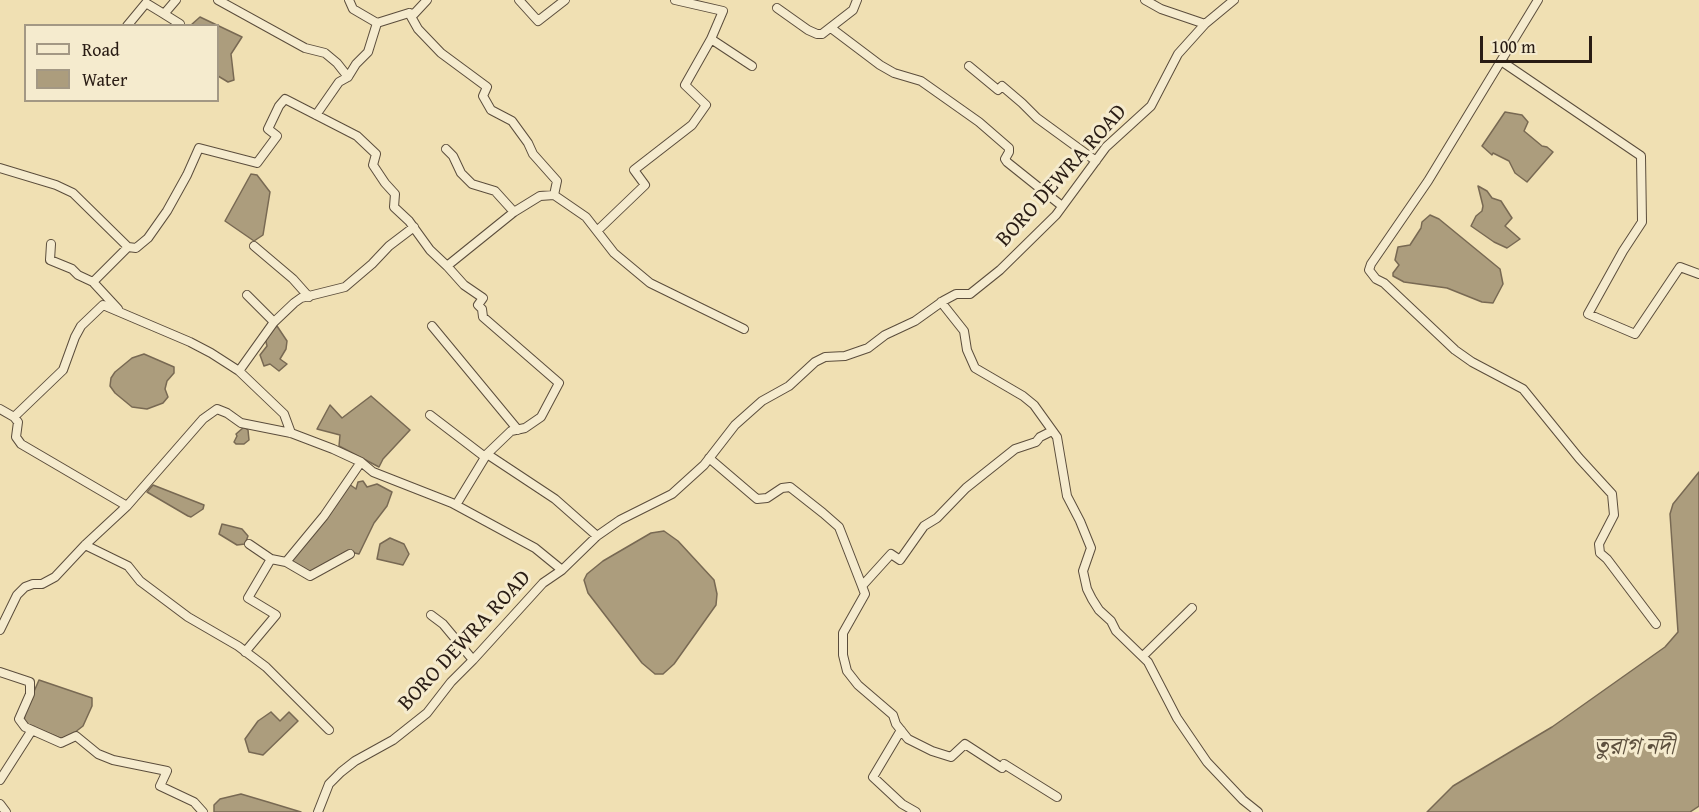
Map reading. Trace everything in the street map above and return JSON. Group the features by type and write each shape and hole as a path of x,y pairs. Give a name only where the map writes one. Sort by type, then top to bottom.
{"street":[{"path":"164,14 176,0"},
{"path":"218,0 305,48 325,53 348,77"},
{"path":"349,0 353,9 377,23 409,13 414,14 428,0"},
{"path":"519,0 538,21 566,0"},
{"path":"597,231 645,185 634,170 692,125 706,105 685,85 711,39 723,11 675,0"},
{"path":"777,8 817,34 822,34 853,10 856,0"},
{"path":"1145,0 1161,9 1205,24"},
{"name":"BORO DEWRA ROAD","path":"318,812 329,784 355,761 393,740 427,713 452,682 543,583 562,570 597,536 620,520 672,494 709,458 735,425 762,401 789,386 815,362 825,357 845,356 868,348 885,335 915,321 941,302 956,294 970,294 984,284 1030,242 1062,206 1106,147 1151,105 1178,54 1205,24 1234,0"},
{"path":"1538,0 1428,182 1369,270 1455,350 1472,362 1523,388 1579,458 1612,494 1614,515 1599,543 1600,553 1656,624"},
{"path":"129,24 146,3 180,24"},
{"path":"409,13 418,29 441,53 487,87 483,96 491,110 512,121 528,142 533,154 557,180 554,195"},
{"path":"316,115 339,82 348,77 356,64 368,52 377,23"},
{"path":"831,28 880,65 894,73 921,81 973,117 1009,148 1010,152 1005,159 1007,162 1062,206"},
{"path":"711,39 752,66"},
{"path":"1502,61 1641,156 1642,222 1588,314 1635,334 1680,267 1699,274"},
{"path":"969,66 998,90 1002,86 1037,118 1096,161"},
{"path":"0,168 56,185 73,193 128,247 136,248 148,238 172,202 199,148 257,163 277,136 268,129 285,99 357,136 376,154 373,165 395,194 394,207 414,227 430,250 464,285 483,298 478,306 482,309 483,317 559,383 540,417 525,428 511,431 486,456 456,506"},
{"path":"446,149 453,156 461,173 472,184 495,191 514,212"},
{"path":"447,266 514,212 540,196 554,195 586,217 614,253 650,283 744,329"},
{"path":"238,371 274,321 294,303 345,287 389,246 414,227"},
{"path":"51,244 50,260 72,269 78,275 93,282 123,314"},
{"path":"254,246 293,279 309,297"},
{"path":"93,282 128,247"},
{"path":"247,295 274,321"},
{"path":"941,302 964,331 967,350 975,368 1034,405 1057,437 1067,495 1091,548 1083,571 1087,589 1099,610 1111,621 1116,631 1143,656 1178,718 1207,762 1243,800 1258,812"},
{"path":"14,417 63,370 81,326 103,305 189,342 238,371 284,414 291,433"},
{"path":"432,326 518,430"},
{"path":"0,409 18,422 16,436 21,444 127,506"},
{"path":"0,630 17,595 25,587 42,584 55,577 127,506 203,419 217,409 241,423 291,433 361,462 373,472 456,506 535,548 562,570"},
{"path":"430,415 486,456 555,499 597,536"},
{"path":"861,586 891,554 900,560 924,526 937,518 966,488 1015,449 1036,442 1040,437 1052,431"},
{"path":"709,458 757,499 767,498 782,488 790,487 839,527 865,594 843,633 843,655 847,671 858,685 893,715 896,724 908,738 917,744 951,757 965,744 1002,768 1004,764 1057,797"},
{"path":"286,562 324,516 361,462"},
{"path":"249,544 271,559 286,562 310,576 350,554"},
{"path":"86,545 128,566 140,581 188,617 245,651 266,667 329,730"},
{"path":"245,651 276,615 248,598 271,559"},
{"path":"1143,656 1192,608"},
{"path":"431,615 443,624 473,660"},
{"path":"0,672 30,682 30,694 19,719 26,727 61,743 76,736 98,754 113,760 167,771 159,786 194,802 203,812"},
{"path":"0,780 32,730"},
{"path":"901,730 873,777 902,804 916,812"},
{"path":"0,804 6,812"}],"water":[{"path":"200,17 215,24 192,24"},
{"path":"219,26 242,37 231,54 234,80 228,82 219,77"},
{"path":"1505,112 1522,115 1528,122 1524,131 1553,152 1527,182 1515,173 1509,161 1493,153 1492,155 1482,146"},
{"path":"251,174 257,175 270,192 263,235 254,241 225,221"},
{"path":"1478,186 1487,191 1492,198 1501,201 1512,218 1505,226 1520,239 1507,248 1471,226 1483,206"},
{"path":"1430,215 1439,219 1500,269 1503,284 1493,303 1482,302 1447,288 1404,282 1393,276 1399,265 1395,260 1398,247 1410,245 1421,228 1422,222"},
{"path":"277,326 287,341 286,349 280,359 287,364 279,371 270,364 264,366 260,355 267,346 265,338 269,331"},
{"path":"144,354 174,367 174,373 167,381 165,389 168,397 163,403 147,409 132,407 110,386 115,372 132,358"},
{"path":"371,396 410,430 383,459 379,467 339,446 340,435 317,429 330,405 342,418"},
{"path":"244,427 248,430 249,440 244,444 236,444 234,442 236,434"},
{"name":"তুরাগ নদী","path":"1699,472 1699,806 1690,812 1427,812 1453,786 1552,727 1665,647 1678,632 1670,514 1673,504"},
{"path":"363,481 367,487 377,484 392,492 387,506 374,523 359,554 350,552 311,574 289,563 349,484 356,489 358,482"},
{"path":"153,485 204,505 203,509 191,517 188,516 147,492"},
{"path":"222,524 242,529 248,536 245,544 237,545 219,534"},
{"path":"664,531 678,541 714,580 717,594 716,605 674,664 663,674 655,674 642,663 588,593 584,580 587,574 603,561 651,533"},
{"path":"390,538 404,544 409,554 403,565 377,559 380,544"},
{"path":"39,680 92,698 92,706 83,726 65,740 24,723 25,712"},
{"path":"271,712 280,721 289,712 298,721 263,755 249,752 245,739 258,721"},
{"path":"241,794 301,812 214,812 214,805 220,799"}]}
